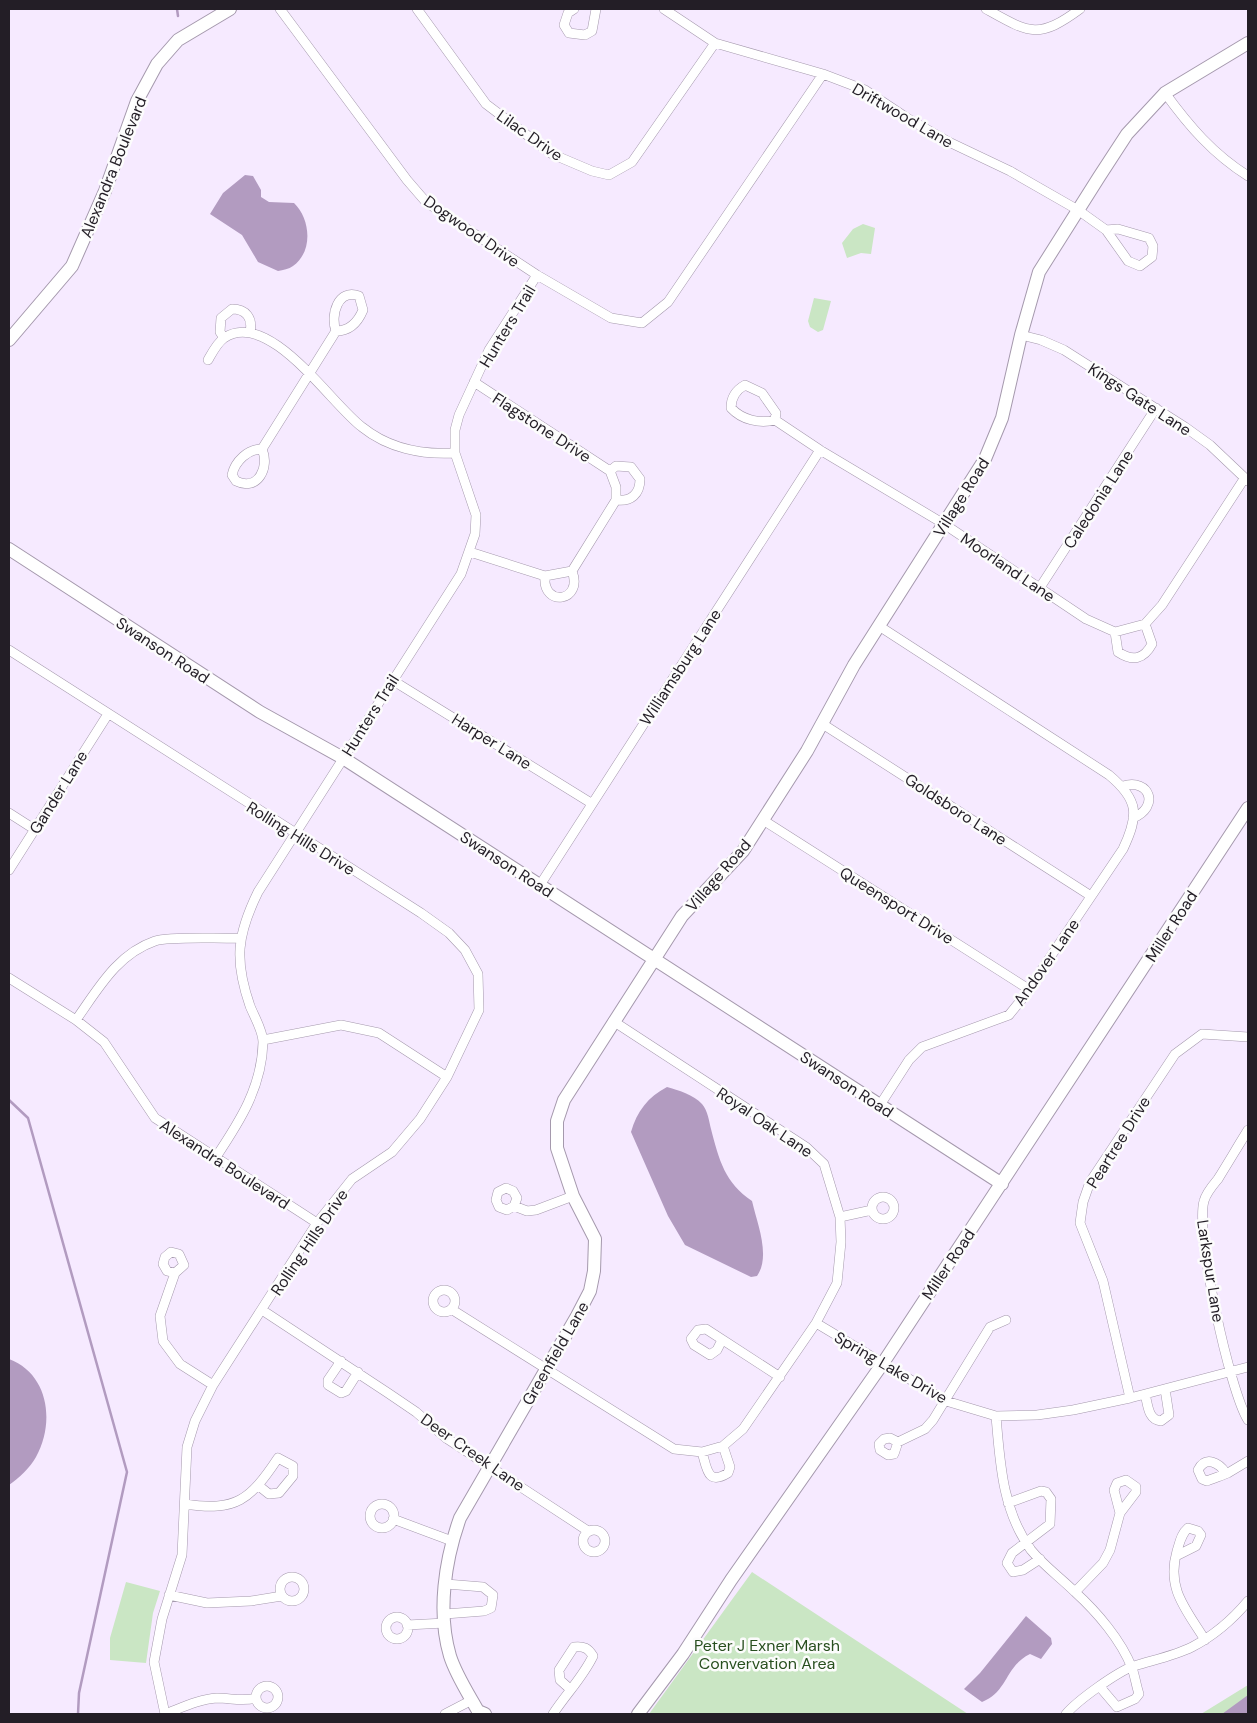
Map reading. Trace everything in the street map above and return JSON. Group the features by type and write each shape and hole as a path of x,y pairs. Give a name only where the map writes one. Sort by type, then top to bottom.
{"street":[{"name":"Alexandra Boulevard","path":"9,340 72,266 105,191 137,101 156,64 178,40 230,9"},
{"name":"Dogwood Drive","path":"280,9 406,180 426,202 536,275 610,318 642,323 668,302 823,74"},
{"name":"Lilac Drive","path":"418,9 486,104 552,154 592,171 609,175 632,162 715,43"},
{"path":"574,9 568,13 564,25 569,33 585,35 592,31 596,9"},
{"name":"Driftwood Lane","path":"664,9 715,43 823,74 865,90 924,128 1010,171 1078,210 1106,230 1128,261 1134,265 1140,266 1152,257 1153,246 1149,238 1118,229 1106,230"},
{"path":"986,9 1023,28 1042,31 1059,24 1080,9"},
{"name":"Village Road","path":"654,960 682,916 743,851 806,751 879,626 986,458 995,438 1039,272 1127,134 1165,92 1248,43"},
{"path":"1165,92 1183,118 1207,144 1248,176"},
{"name":"Hunters Trail","path":"216,1157 248,1105 258,1078 263,1040 240,975 239,938 245,918 258,892 294,834 461,574 475,534 476,515 455,453 455,430 458,416 489,350 536,275"},
{"path":"224,338 219,325 221,318 232,309 239,309 250,318 250,332"},
{"path":"262,449 336,331"},
{"path":"208,360 224,338 237,333 250,332 266,340 310,372 344,411 361,427 381,440 407,450 432,455 455,453"},
{"name":"Kings Gate Lane","path":"1021,335 1042,340 1064,350 1156,408 1210,445 1246,480"},
{"name":"Flagstone Drive","path":"474,382 610,471 616,487 616,500 631,499 637,494 640,479 631,467 616,466 610,471"},
{"name":"Moorland Lane","path":"775,420 776,413 762,393 745,385 738,389 731,400 731,408 738,415 764,422 775,420 820,450 944,524 1086,619 1115,632"},
{"name":"Caledonia Lane","path":"1039,589 1156,408"},
{"name":"Williamsburg Lane","path":"540,884 820,450"},
{"path":"1145,624 1152,644 1147,653 1138,659 1127,658 1118,652 1115,632 1145,624 1162,606 1246,480"},
{"path":"470,552 545,576 572,571 616,500"},
{"name":"Swanson Road","path":"9,550 260,712 342,758 540,884 654,960 1002,1184"},
{"path":"545,576 544,585 549,593 557,597 566,596 573,589 575,580 572,571"},
{"name":"Andover Lane","path":"879,626 1109,775 1123,786 1133,806 1133,827 1123,849 1030,990 1009,1015 922,1047 909,1060 880,1105"},
{"name":"Rolling Hills Drive","path":"9,650 450,933 465,950 478,974 478,1010 447,1077 420,1118 392,1152 352,1179 318,1223 213,1385 195,1421 187,1447 182,1555 157,1640 154,1662 165,1714"},
{"name":"Harper Lane","path":"392,680 591,803"},
{"name":"Gander Lane","path":"9,870 108,714"},
{"name":"Goldsboro Lane","path":"821,723 1091,896"},
{"name":"Andover Lane","path":"1123,786 1133,783 1143,786 1149,795 1149,805 1143,814 1133,818"},
{"name":"Miller Road","path":"638,1714 684,1654 731,1580 883,1363 1248,808"},
{"path":"9,813 34,829"},
{"name":"Queensport Drive","path":"763,820 1030,990"},
{"path":"76,1020 110,972 131,952 157,941 239,938"},
{"name":"Greenfield Lane","path":"479,1710 450,1655 445,1619 446,1584 452,1541 460,1518 582,1308 590,1290 594,1271 594,1239 573,1196 558,1148 557,1121 564,1100 613,1021 654,960"},
{"name":"Alexandra Boulevard","path":"9,978 76,1020 104,1042 155,1118 318,1223"},
{"name":"Royal Oak Lane","path":"451,1309 674,1449 702,1452 723,1446 744,1429 816,1322 837,1283 841,1242 840,1217 824,1164 806,1147 613,1021"},
{"path":"263,1040 341,1025 379,1033 447,1077"},
{"name":"Peartree Drive","path":"1130,1398 1103,1281 1080,1223 1083,1202 1090,1182 1175,1054 1202,1034 1248,1037"},
{"name":"Larkspur Lane","path":"1248,1130 1204,1200 1200,1222 1218,1324 1231,1373 1248,1420"},
{"path":"514,1206 527,1211 536,1210 573,1196"},
{"path":"840,1217 872,1210"},
{"path":"175,1273 160,1316 164,1341 180,1364 213,1385"},
{"name":"Deer Creek Lane","path":"262,1310 416,1412 446,1438 588,1531"},
{"path":"898,1442 925,1429 946,1401 990,1327 1006,1320"},
{"name":"Spring Lake Drive","path":"816,1322 946,1401 996,1416 1037,1415 1130,1398 1248,1367"},
{"path":"722,1340 780,1376"},
{"path":"340,1361 328,1380 328,1385 341,1393 346,1391 358,1372"},
{"path":"1145,1394 1152,1418 1161,1421 1169,1415 1165,1389"},
{"path":"996,1416 1002,1482 1008,1503 1027,1542 1040,1559 1075,1592 1104,1624 1132,1667 1140,1694 1135,1700 1117,1707 1100,1687"},
{"path":"702,1452 708,1473 712,1477 720,1478 728,1474 730,1467 723,1446"},
{"path":"1226,1473 1248,1461"},
{"path":"185,1504 211,1508 237,1502 259,1486"},
{"path":"1008,1503 1041,1491 1046,1492 1051,1499 1050,1524 1012,1553 1008,1558 1008,1567 1013,1572 1018,1572 1040,1559"},
{"path":"1075,1592 1106,1556 1120,1513"},
{"path":"393,1519 452,1541"},
{"path":"1176,1556 1173,1583 1177,1594 1205,1640"},
{"path":"407,1625 484,1612 491,1608 493,1595 482,1587 446,1584"},
{"path":"169,1595 207,1603 251,1601 282,1596"},
{"path":"1066,1714 1081,1699 1132,1667 1174,1654 1205,1640 1225,1624 1248,1601"},
{"path":"553,1714 570,1689 585,1673 593,1656 589,1649 582,1646 574,1647 559,1670 560,1680 570,1689"},
{"path":"165,1714 197,1701 217,1698 247,1701 256,1698"},
{"path":"445,1714 479,1710"}],"green space":[{"path":"863,224 875,228 871,254 861,253 847,258 842,243 853,229"},
{"path":"814,298 831,301 823,330 818,332 810,327 808,321"},
{"name":"Peter J Exner Marsh Convervation Area","path":"752,1572 968,1714 649,1714"},
{"path":"126,1582 160,1591 153,1613 146,1663 110,1660 110,1638"},
{"path":"1248,1685 1248,1714 1201,1714"}],"shaded area":[{"path":"245,175 253,176 261,190 261,197 269,202 294,203 304,217 307,243 300,260 290,268 278,271 258,262 242,235 210,214 223,193"},
{"path":"667,1087 690,1095 702,1104 707,1113 724,1170 735,1187 752,1201 763,1249 761,1268 757,1276 751,1277 685,1245 668,1216 631,1132 636,1118 644,1105 654,1095"},
{"path":"9,1359 22,1366 33,1376 45,1401 46,1415 42,1444 36,1457 31,1465 9,1485"},
{"path":"1026,1616 1051,1638 1052,1644 1041,1659 1030,1654 1022,1659 997,1692 991,1698 982,1702 964,1689 980,1673"},
{"path":"1248,1695 1248,1714 1222,1714"}],"waterway":[{"path":"177,9 178,16"},
{"path":"9,1100 28,1118 127,1472 79,1693 78,1714"}]}
